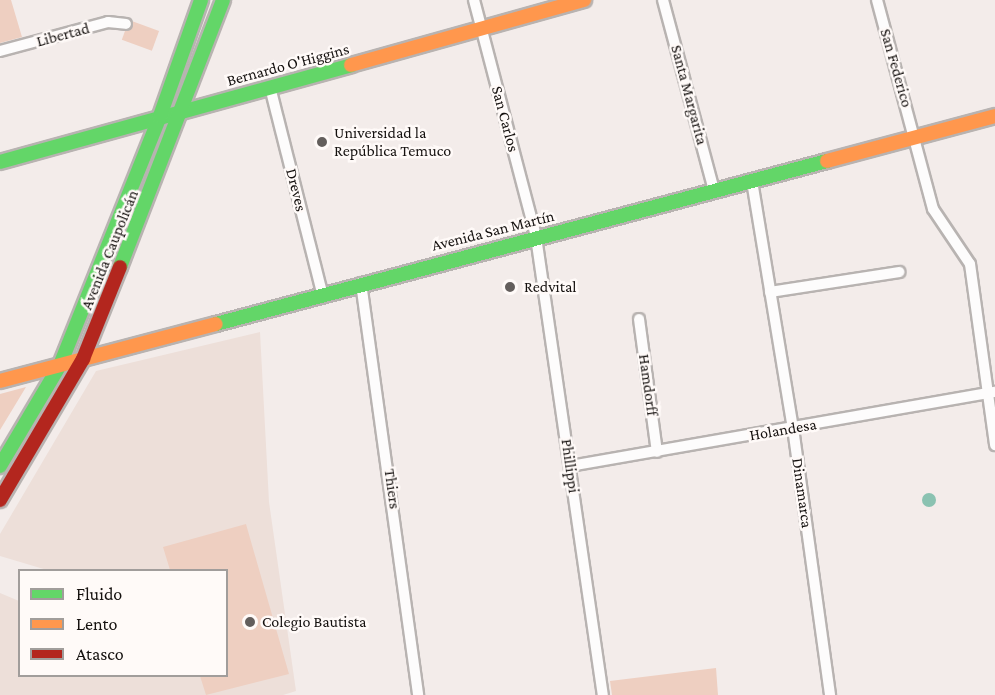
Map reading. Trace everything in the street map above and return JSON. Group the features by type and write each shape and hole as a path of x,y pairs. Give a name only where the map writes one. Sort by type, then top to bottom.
{"main road":[{"name":"Avenida Caupolicán","path":"0,464 60,365 160,116 201,0"},
{"name":"Avenida Caupolicán","path":"0,500 83,359 184,110 223,0"},
{"name":"Bernardo O'Higgins","path":"0,162 584,0"},
{"name":"Avenida San Martín","path":"0,381 322,293 995,116"}],"street":[{"name":"San Carlos","path":"474,0 536,237"},
{"name":"Santa Margarita","path":"663,0 714,191"},
{"name":"San Federico","path":"877,0 933,209 970,264 991,393 995,445"},
{"name":"Libertad","path":"0,51 108,22 126,24"},
{"name":"Dreves","path":"270,87 322,293"},
{"name":"Dinamarca","path":"752,181 793,428 830,695"},
{"name":"Phillippi","path":"536,237 603,695"},
{"path":"770,292 899,272"},
{"name":"Thiers","path":"361,283 418,695"},
{"name":"Hamdorff","path":"639,318 657,452"},
{"name":"Holandesa","path":"570,466 991,393"}],"shaded area":[{"path":"0,0 11,0 22,37 0,43"},
{"path":"129,20 159,31 152,51 122,40"},
{"path":"260,332 269,502 296,691 283,695 0,695 0,593 18,601 18,677 228,677 228,569 44,569 0,556 0,534 96,371"},
{"path":"26,387 0,430 0,394"},
{"path":"926,493 932,493 936,500 932,507 926,507 922,503 922,497"},
{"name":"Colegio Bautista","path":"246,524 289,674 206,695 200,677 228,677 228,569 170,569 163,547"},
{"path":"716,668 718,695 612,695 610,681"}],"traffic: fast":[{"path":"0,466 60,365 160,116 201,0"},
{"path":"120,267 223,0"},
{"path":"0,162 351,65"},
{"path":"216,324 827,161"}],"traffic: slow":[{"path":"351,65 584,0"},
{"path":"827,161 995,116"},
{"path":"0,381 216,324"}],"traffic: jam":[{"path":"0,500 83,359 120,267"}],"place":[{"name":"Universidad la República Temuco","path":"322,142"},
{"name":"Redvital","path":"510,287"},
{"name":"Colegio Bautista","path":"250,622"}]}
